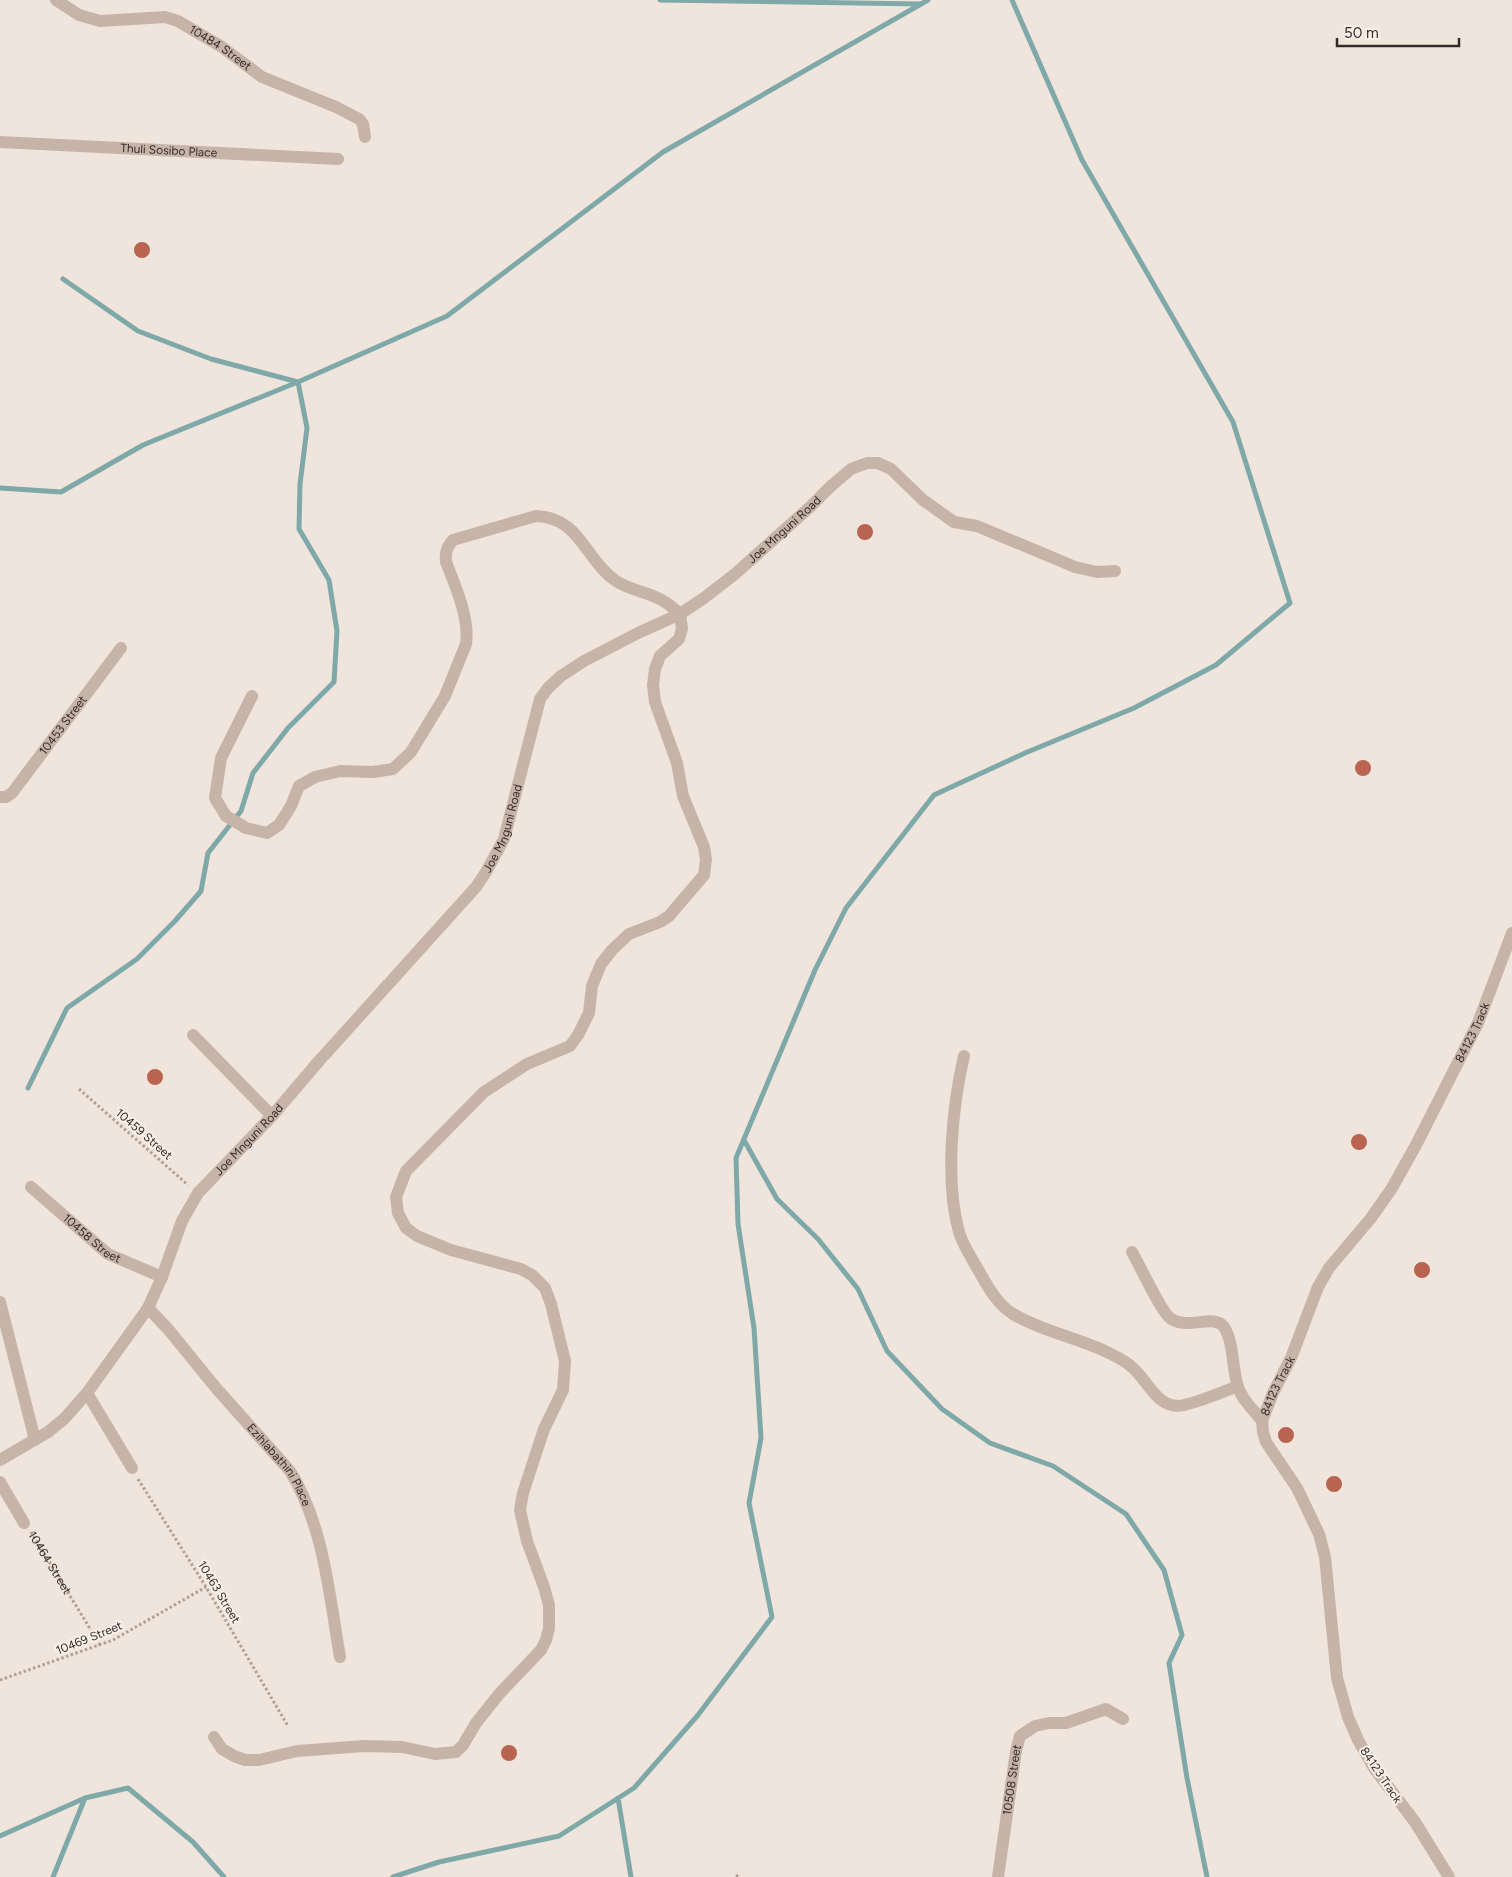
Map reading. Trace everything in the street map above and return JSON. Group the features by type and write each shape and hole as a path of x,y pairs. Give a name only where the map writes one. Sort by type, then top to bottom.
{"street":[{"name":"10484 Street","path":"56,0 79,14 100,21 165,17 178,21 222,47 262,77 336,107 360,119 364,124 365,137"},
{"name":"Thuli Sosibo Place","path":"0,142 338,160"},
{"name":"Joe Mnguni Road","path":"0,1460 48,1432 64,1419 87,1393 148,1308 162,1277 182,1221 198,1193 272,1116 476,887 504,839 540,699 548,688 561,676 584,661 680,614 704,598 735,574 830,487 852,469 867,463 878,463 891,469 923,500 954,522 977,526 1075,568 1097,572 1115,571"},
{"path":"214,1737 222,1749 245,1760 258,1760 297,1751 364,1746 402,1748 435,1754 456,1752 500,1693 541,1650 549,1628 550,1605 527,1541 520,1510 523,1493 544,1429 563,1390 565,1361 551,1304 544,1288 532,1275 521,1269 451,1250 406,1228 398,1213 396,1197 406,1171 484,1092 527,1064 570,1046 589,1013 592,986 601,964 612,950 629,934 660,922 669,916 704,874 706,859 704,847 684,796 677,763 655,702 653,685 660,656 679,639 682,629 680,614 664,601 618,582 606,574 592,558 573,530 548,516 536,516 453,540 447,547 445,554 446,562 466,620 467,635 460,659 445,696 411,752 393,769 373,772 340,771 315,777 299,786 291,806 279,825 268,833 246,828 226,816 215,798 221,758 252,696"},
{"name":"10453 Street","path":"0,797 12,793 121,648"},
{"name":"84123 Track","path":"1449,1877 1415,1822 1374,1768 1358,1740 1348,1717 1337,1678 1325,1557 1319,1534 1297,1488 1266,1442 1262,1432 1262,1421 1273,1393 1292,1358 1318,1287 1329,1268 1392,1188 1416,1145 1478,1023 1512,933"},
{"path":"193,1035 272,1116"},
{"path":"964,1056 954,1116 952,1146 953,1201 960,1235 986,1283 1000,1303 1012,1314 1106,1351 1123,1360 1141,1376 1161,1401 1168,1405 1184,1405 1238,1386"},
{"name":"10458 Street","path":"31,1187 108,1254 162,1277"},
{"path":"1132,1252 1168,1318 1184,1324 1214,1321 1219,1322 1223,1326 1242,1396 1262,1421"},
{"path":"0,1302 35,1440"},
{"name":"Ezihlabathini Place","path":"148,1308 290,1471 300,1486 315,1526 340,1657"},
{"path":"87,1393 132,1468"},
{"name":"10464 Street","path":"0,1482 24,1522"},
{"name":"10508 Street","path":"998,1877 1016,1751 1020,1736 1035,1726 1048,1723 1066,1723 1106,1709 1123,1719"}],"path":[{"name":"10459 Street","path":"79,1089 198,1193"},
{"name":"10463 Street","path":"132,1468 206,1587 288,1726"},
{"name":"10464 Street","path":"24,1522 100,1645"},
{"name":"10469 Street","path":"0,1680 113,1640 206,1587"}],"building":[{"path":"139,242 145,242 150,247 148,256 139,258 134,253 134,247"},
{"path":"862,524 868,524 873,529 871,538 862,540 857,535 857,529"},
{"path":"1360,760 1366,760 1371,765 1369,774 1360,776 1355,771 1355,765"},
{"path":"152,1069 158,1069 163,1074 161,1083 152,1085 147,1080 147,1074"},
{"path":"1356,1134 1362,1134 1367,1139 1365,1148 1356,1150 1351,1145 1351,1139"},
{"path":"1419,1262 1425,1262 1430,1267 1428,1276 1419,1278 1414,1273 1414,1267"},
{"path":"1283,1427 1289,1427 1294,1432 1292,1441 1283,1443 1278,1438 1278,1432"},
{"path":"1331,1476 1337,1476 1342,1481 1340,1490 1331,1492 1326,1487 1326,1481"},
{"path":"506,1745 512,1745 517,1750 515,1759 506,1761 501,1756 501,1750"}],"waterway":[{"path":"660,0 920,4"},
{"path":"0,488 61,492 143,445 298,382 447,316 663,152 928,0"},
{"path":"393,1877 439,1862 559,1836 634,1788 698,1715 772,1617 749,1503 761,1438 754,1328 738,1224 736,1158 815,970 846,908 934,795 1025,753 1134,708 1216,665 1290,603 1233,422 1082,160 1012,0"},
{"path":"28,1088 67,1008 137,959 175,921 201,891 208,853 241,811 253,773 288,728 334,682 337,631 329,580 299,529 300,484 307,428 298,382 211,359 138,331 63,279"},
{"path":"744,1140 777,1199 818,1239 858,1289 887,1351 942,1409 990,1443 1053,1466 1126,1514 1164,1570 1182,1635 1169,1663 1187,1778 1207,1877"},
{"path":"0,1836 85,1798 128,1788 193,1842 224,1877"},
{"path":"53,1877 85,1798"},
{"path":"618,1798 631,1877"}]}
